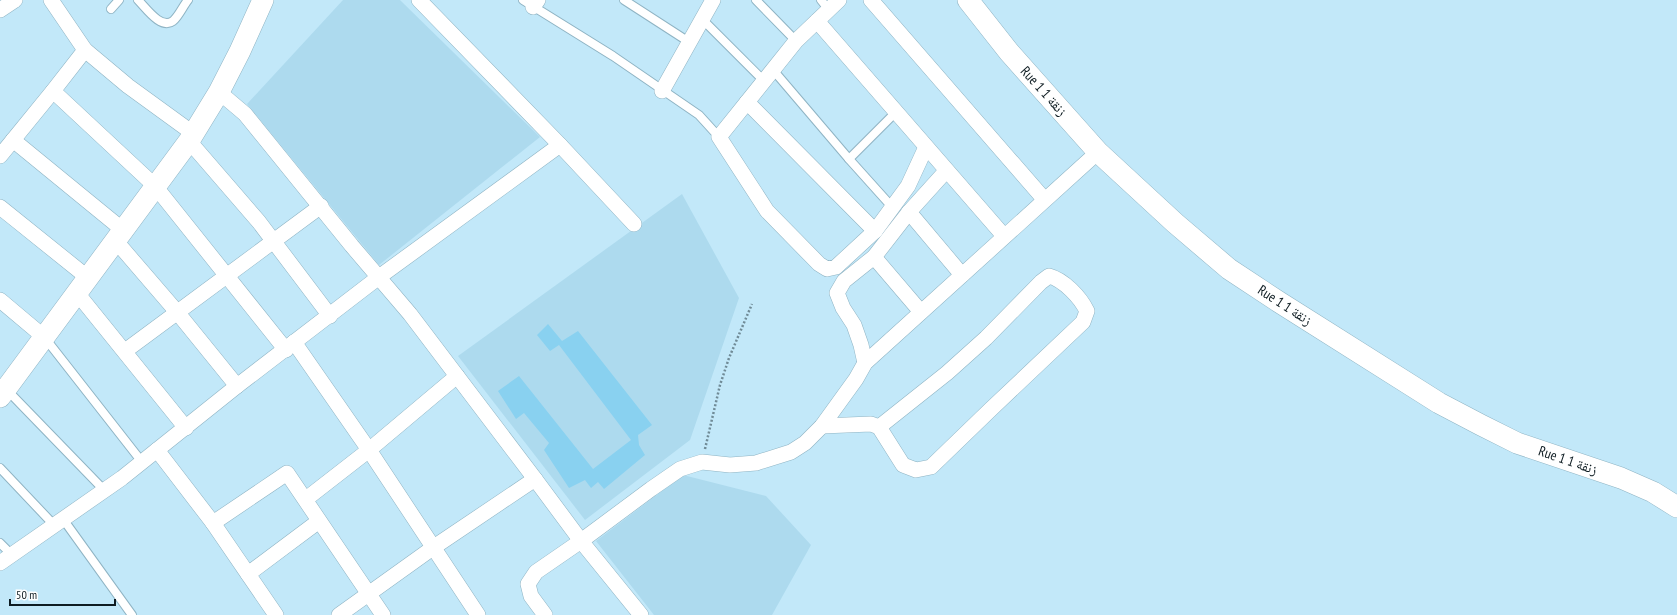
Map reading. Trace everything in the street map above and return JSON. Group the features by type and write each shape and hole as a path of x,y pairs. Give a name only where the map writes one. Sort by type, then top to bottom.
{"street":[{"path":"0,10 15,0"},
{"path":"51,0 84,50 192,137 274,241 330,316"},
{"path":"3,387 44,337 192,137 219,92 240,51 263,0"},
{"path":"419,0 560,145 634,224"},
{"path":"662,91 713,0"},
{"path":"871,0 1044,199"},
{"name":"Rue 1 زنقة 1","path":"968,0 1009,52 1098,152 1175,223 1229,268 1279,302 1439,403 1517,442 1621,478 1653,492 1677,507"},
{"path":"830,3 817,21 796,40 769,76 719,137 767,211 819,264 826,269 836,267 875,231 893,208 908,186 926,147"},
{"path":"817,21 1004,236"},
{"path":"0,156 53,92 84,50"},
{"path":"53,92 155,186 227,275 290,346 369,450 478,615"},
{"path":"219,92 245,114 410,314 581,541 641,615"},
{"path":"747,102 875,231"},
{"path":"13,140 119,235 177,312 237,386"},
{"path":"6,559 142,462 237,386 379,277 560,145"},
{"path":"544,615 531,596 528,584 536,572 680,470 702,462 730,466 756,463 790,452 805,443 822,426 856,379 865,363 1044,199 1098,152"},
{"path":"865,363 854,325 843,308 837,293 844,281 874,257 909,212 946,171"},
{"path":"125,351 321,206"},
{"path":"0,207 82,285 125,351 186,428"},
{"path":"909,212 962,275"},
{"path":"874,257 921,312"},
{"path":"822,426 871,424 879,427 903,465 916,470 932,467 990,409 1083,322 1087,311 1082,303 1057,278 1049,276 1041,282 986,338 947,373 879,427"},
{"path":"0,300 44,337"},
{"path":"306,499 369,450 457,376"},
{"path":"157,450 213,523 276,615"},
{"path":"213,523 287,473 383,615"},
{"path":"339,615 434,547 535,479"},
{"path":"248,574 319,521"}],"lane":[{"path":"110,10 119,0"},
{"path":"138,0 161,23 167,24 174,21 188,0"},
{"path":"624,0 689,42"},
{"path":"756,0 796,40"},
{"path":"531,2 699,115 719,137"},
{"path":"702,19 769,76 849,159 893,208"},
{"path":"849,159 896,112"},
{"path":"44,337 142,462"},
{"path":"3,387 104,490"},
{"path":"0,468 59,522 132,615"},
{"path":"0,543 6,559"}],"path":[{"path":"702,462 720,385 729,358 752,304"}],"shaded area":[{"path":"343,0 400,0 540,137 379,265 247,104"},
{"path":"682,194 739,298 690,440 585,520 458,356"},
{"path":"683,475 766,496 811,545 772,615 654,615 596,541"}],"building":[{"path":"548,324 562,341 578,331 652,425 638,435 639,445 645,455 604,489 598,482 591,488 585,480 569,488 544,450 549,443 524,413 516,419 498,391 519,376 593,469 631,440 559,345 550,351 537,335"}]}
